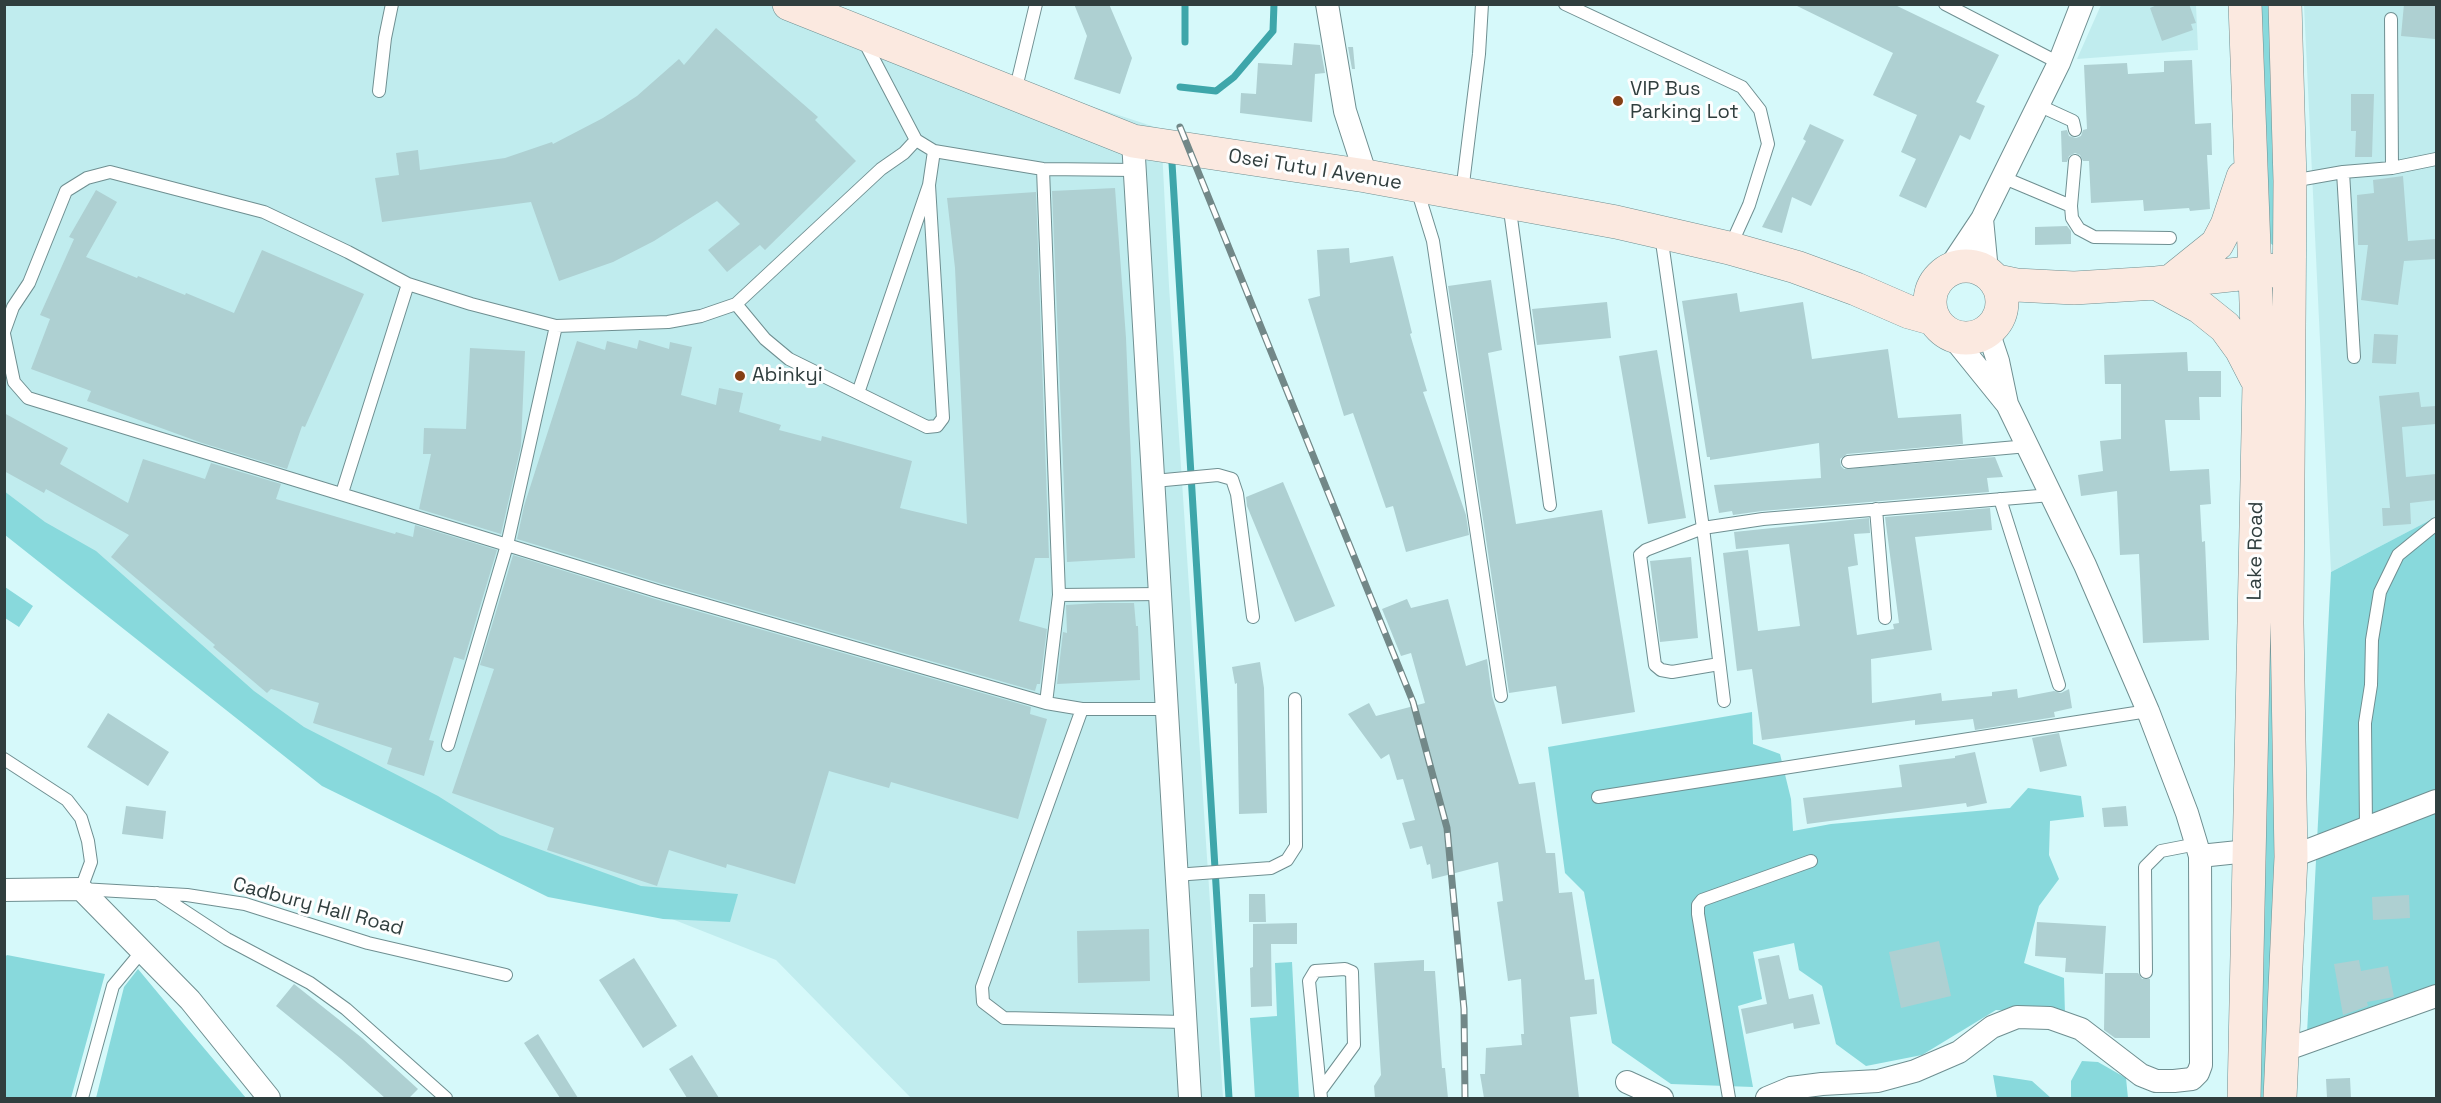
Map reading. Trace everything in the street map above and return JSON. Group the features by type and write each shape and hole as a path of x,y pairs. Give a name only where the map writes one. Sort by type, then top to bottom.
{"main road":[{"name":"Osei Tutu I Avenue","path":"789,4 1014,94 1134,156 1366,176 1661,232 1730,248 1796,267 1856,289 1942,327"},
{"name":"Lake Road","path":"2244,1098 2259,384 2245,4"},
{"name":"Lake Road","path":"2280,1098 2291,857 2287,623 2290,182 2284,4"},
{"path":"2163,282 2217,244 2227,225 2250,155"},
{"path":"2074,288 2040,305 1994,323 1976,337 1963,338 1942,327 1929,305 1931,291 1943,274 1961,265 1974,266 2016,285 2074,288 2290,270"},
{"name":"Osei Tutu I Avenue","path":"1856,289 1910,284 1943,274"},
{"path":"1992,276 2003,297 1994,323"},
{"path":"2163,282 2225,327 2241,349 2259,384"}],"street":[{"path":"1327,4 1345,111 1366,176"},
{"path":"1943,274 1982,219 2059,63 2082,4"},
{"path":"1134,156 1190,1098"},
{"path":"1982,219 1992,276"},
{"path":"1994,323 1998,361 2007,404"},
{"path":"1767,1098 1791,1088 1878,1081 1915,1071 1959,1052 1992,1027 2017,1017 2050,1018 2081,1029 2141,1074 2156,1081 2174,1082 2192,1079 2198,1073 2201,1065 2198,850 2148,711 2085,565 2028,446 2007,404 1942,327"},
{"path":"2291,857 2436,801"},
{"path":"2198,850 2248,851"},
{"path":"4,890 81,889 190,1000 269,1098"},
{"path":"2282,1051 2436,996"},
{"path":"1627,1082 1662,1098"}],"lane":[{"path":"379,91 385,38 392,4"},
{"path":"1014,94 1036,4"},
{"path":"1462,193 1479,54 1482,4"},
{"path":"1565,4 1742,87 1760,110 1768,144 1749,205 1730,248"},
{"path":"1945,4 2059,63"},
{"path":"2391,19 2392,168"},
{"path":"859,32 916,140 934,152 1043,169 1134,156"},
{"path":"2038,105 2073,120 2075,130"},
{"path":"916,140 904,153 881,169 736,304 701,316 668,322 556,326 408,284 264,212 110,172 87,178 66,192 28,283 13,307 4,333 14,382 28,398 657,591 1046,703 1082,709 1166,709"},
{"path":"858,393 929,185 934,152"},
{"path":"2290,182 2343,172 2392,168 2436,159"},
{"path":"2075,161 2071,206 2072,218 2079,229 2094,237 2170,237"},
{"path":"1043,169 1059,595 1046,703"},
{"path":"2343,172 2354,357"},
{"path":"2002,177 2071,206"},
{"path":"736,304 776,350 927,427 937,426 943,418 929,185"},
{"path":"1416,185 1433,241 1501,696"},
{"path":"1509,202 1550,505"},
{"path":"1661,232 1725,701"},
{"path":"342,494 408,284"},
{"path":"448,745 507,545 556,326"},
{"path":"1848,462 2028,446"},
{"path":"1154,481 1218,474 1232,479 1237,494 1253,616"},
{"path":"1719,664 1672,672 1661,670 1655,664 1640,555 1646,550 1703,528 1763,519 2051,495"},
{"path":"2000,499 2059,685"},
{"path":"1876,509 1885,618"},
{"path":"2366,828 2365,723 2371,685 2372,640 2380,592 2398,555 2436,524"},
{"path":"1059,595 1160,594"},
{"path":"1175,875 1271,868 1287,860 1296,846 1295,699"},
{"path":"1082,709 982,987 983,1002 1004,1018 1185,1022"},
{"path":"1598,797 2148,711"},
{"path":"4,759 68,800 81,818 91,862 81,889"},
{"path":"2146,972 2145,867 2162,851 2198,850"},
{"path":"1729,1098 1698,905 1702,900 1811,861"},
{"name":"Cadbury Hall Road","path":"81,889 187,895 245,904 368,943 506,975"},
{"path":"156,893 227,939 310,983 346,1009 446,1098"},
{"path":"82,1098 112,986 143,950"},
{"path":"1344,969 1352,972 1354,1045 1321,1094 1309,981 1315,972 1344,969"}],"shaded area":[{"path":"5,5 819,5 996,75 1161,129 1169,286 1223,1098 911,1098 776,960 403,813 5,523"},
{"path":"2101,5 2196,5 2198,50 2077,59"},
{"path":"2260,5 2272,5 2282,238 2273,245 2264,240"},
{"path":"2304,5 2436,5 2436,517 2331,572"},
{"path":"2273,297 2280,740 2271,1098 2257,1098 2265,299"},
{"path":"4,491 45,522 96,551 254,691 304,727 438,796 500,835 641,886 738,894 730,922 663,919 548,897 322,786 5,535"},
{"path":"2436,517 2436,991 2307,1033 2331,572"},
{"path":"5,587 33,606 19,627 5,618"},
{"path":"1752,712 1753,744 1780,754 1791,799 1793,831 1831,824 2010,808 2028,788 2081,796 2084,817 2050,821 2049,855 2059,879 2039,906 2024,963 2064,978 2065,1015 1996,1010 1922,1055 1866,1066 1836,1044 1822,986 1799,970 1794,943 1753,952 1762,999 1738,1006 1753,1087 1671,1084 1612,1043 1584,892 1565,873 1548,747"},
{"path":"7,955 105,974 71,1098 5,1098 4,958"},
{"path":"1292,962 1299,1098 1255,1098 1250,1018 1277,1016 1275,963"},
{"path":"138,969 246,1098 96,1098 124,987"},
{"path":"2082,1061 2098,1062 2126,1078 2128,1098 2071,1098 2071,1081"},
{"path":"1993,1075 2032,1081 2051,1098 1997,1098"}],"building":[{"path":"1074,4 1109,4 1132,58 1120,94 1074,79 1087,36"},
{"path":"1793,4 1893,4 1999,55 1976,102 1985,106 1970,140 1960,135 1926,208 1899,196 1916,159 1901,152 1917,115 1873,95 1893,53"},
{"path":"2159,4 2189,4 2196,23 2191,24 2193,30 2162,41 2150,8"},
{"path":"2404,4 2436,4 2435,39 2401,36"},
{"path":"716,28 818,117 815,120 856,161 765,250 760,245 727,272 708,250 740,224 717,201 654,241 613,262 559,281 531,202 382,222 375,178 399,175 396,153 418,150 420,170 505,158 552,142 553,144 603,118 637,96 679,59 684,65"},
{"path":"1294,43 1320,45 1325,73 1315,74 1312,122 1240,113 1241,93 1256,94 1258,63 1292,65"},
{"path":"1348,47 1353,47 1355,69 1352,69"},
{"path":"2192,60 2195,124 2211,123 2212,155 2207,155 2210,209 2144,211 2143,200 2091,203 2089,161 2083,161 2080,155 2075,153 2069,156 2067,162 2062,162 2061,131 2067,130 2069,136 2076,138 2087,129 2084,65 2127,63 2128,74 2164,72 2164,61"},
{"path":"2351,94 2374,94 2372,157 2355,157 2356,131 2351,131"},
{"path":"1810,124 1844,140 1811,206 1792,197 1782,233 1762,227 1806,141 1803,139"},
{"path":"2403,176 2408,241 2436,239 2436,259 2404,261 2398,305 2361,300 2368,245 2358,245 2357,195 2374,193 2373,180"},
{"path":"1115,188 1126,338 1135,558 1067,562 1052,191"},
{"path":"96,190 117,202 86,257 137,278 138,276 185,295 186,293 234,313 262,250 364,294 305,427 302,426 287,469 202,443 87,401 91,391 31,369 50,319 40,315 74,239 69,237"},
{"path":"1036,192 1049,558 1035,558 1019,621 1047,629 1040,684 1037,684 1035,691 659,583 517,539 524,506 577,341 605,350 607,341 637,349 639,340 669,349 670,342 692,347 681,395 716,405 719,388 743,393 739,412 781,425 779,430 821,441 822,436 912,461 900,508 967,524 955,268 947,198"},
{"path":"2067,226 2071,231 2071,244 2035,245 2035,227"},
{"path":"1349,248 1350,263 1393,256 1412,333 1410,334 1427,391 1423,392 1466,515 1469,535 1406,552 1393,506 1386,508 1353,413 1344,416 1308,299 1320,296 1317,250"},
{"path":"1491,280 1502,350 1488,353 1516,524 1602,510 1635,712 1562,724 1556,686 1509,693 1448,286"},
{"path":"1737,293 1740,312 1803,302 1812,359 1888,349 1898,418 1961,414 1963,444 1847,454 1840,459 1844,469 1995,457 2003,477 1987,478 1989,492 1733,515 1732,511 1719,513 1714,485 1821,478 1819,443 1710,460 1710,457 1707,457 1682,301"},
{"path":"1607,302 1611,338 1537,345 1532,309"},
{"path":"2374,334 2398,335 2396,364 2372,363"},
{"path":"470,348 525,351 521,446 501,534 419,509 431,454 423,454 424,428 466,429"},
{"path":"1657,350 1686,518 1648,524 1619,356"},
{"path":"2187,352 2188,371 2221,371 2221,397 2199,397 2200,420 2165,420 2170,471 2209,469 2211,504 2200,505 2202,542 2205,541 2209,640 2143,643 2139,554 2120,555 2117,491 2081,496 2078,475 2103,471 2100,441 2121,439 2121,384 2105,384 2104,355"},
{"path":"2419,392 2421,407 2436,406 2436,424 2402,427 2406,477 2436,474 2436,500 2410,503 2411,524 2383,526 2382,508 2390,508 2379,396"},
{"path":"4,413 68,448 60,464 128,503 143,459 205,479 211,463 281,484 276,499 395,534 396,532 413,537 415,525 497,550 464,660 454,657 429,740 434,741 424,776 387,764 392,748 313,723 319,703 271,689 267,693 213,647 215,645 111,557 129,535 46,489 44,493 4,471"},
{"path":"1283,482 1335,606 1295,622 1247,506 1246,497"},
{"path":"1990,508 1992,530 1915,537 1932,650 1871,659 1872,703 1941,693 1942,701 1992,696 1992,692 2017,689 2018,698 2054,691 2061,693 2069,689 2072,708 2054,712 2055,717 1975,730 1973,719 1915,725 1915,720 1762,740 1752,669 1737,671 1723,553 1748,550 1758,631 1800,626 1789,544 1736,549 1734,532 1869,518 1870,533 1854,534 1858,565 1848,567 1857,635 1894,629 1893,624 1899,623 1885,517"},
{"path":"513,555 655,599 1031,707 1030,714 1047,719 1018,819 891,782 889,788 829,771 795,884 727,864 726,868 669,850 657,886 547,850 554,828 452,793 494,669 480,665"},
{"path":"1691,557 1698,638 1660,642 1650,561"},
{"path":"1407,599 1411,608 1448,599 1466,666 1487,659 1492,696 1519,784 1535,782 1546,853 1555,853 1559,893 1572,892 1585,980 1594,979 1597,1014 1570,1017 1579,1098 1484,1098 1480,1074 1485,1074 1486,1048 1522,1045 1521,1034 1524,1034 1521,979 1508,981 1497,902 1503,901 1498,862 1432,879 1430,864 1427,865 1422,846 1410,849 1402,823 1415,820 1403,779 1397,780 1389,754 1381,759 1348,714 1369,703 1376,716 1425,703 1411,653 1401,656 1382,609"},
{"path":"1134,603 1136,626 1138,626 1140,680 1057,684 1063,632 1067,633 1066,605"},
{"path":"1260,662 1264,688 1267,813 1239,814 1237,683 1235,684 1232,667"},
{"path":"108,713 169,752 148,786 87,747"},
{"path":"2059,733 2067,766 2040,772 2032,738"},
{"path":"1975,752 1987,803 1967,807 1966,803 1807,824 1803,798 1902,787 1899,765 1955,758 1955,756"},
{"path":"126,806 166,811 163,839 122,834"},
{"path":"2126,806 2128,826 2104,827 2102,808"},
{"path":"1249,894 1265,894 1266,922 1249,922"},
{"path":"2409,895 2410,918 2373,920 2372,897"},
{"path":"2037,922 2106,926 2103,974 2065,972 2066,958 2035,956"},
{"path":"1297,923 1297,944 1271,944 1272,1006 1251,1007 1250,968 1253,967 1253,924"},
{"path":"1149,929 1150,981 1078,983 1077,931"},
{"path":"1939,941 1951,996 1901,1008 1889,952"},
{"path":"1779,955 1789,999 1813,994 1820,1024 1794,1029 1793,1023 1746,1034 1741,1009 1767,1004 1758,959"},
{"path":"634,958 677,1026 643,1048 599,980"},
{"path":"1424,960 1424,971 1435,971 1442,1068 1445,1068 1448,1098 1375,1098 1374,1086 1381,1075 1374,963"},
{"path":"2359,960 2361,971 2388,966 2394,997 2367,1002 2368,1006 2343,1015 2334,964"},
{"path":"2105,973 2138,973 2142,979 2150,979 2150,1038 2115,1038 2104,1030"},
{"path":"294,984 362,1038 418,1089 409,1098 385,1098 276,1006"},
{"path":"538,1034 578,1098 560,1098 524,1043"},
{"path":"692,1055 719,1098 687,1098 669,1069"},
{"path":"2350,1078 2351,1098 2327,1098 2326,1079"}],"waterway":[{"path":"1185,4 1185,42"},
{"path":"1180,87 1216,91 1234,77 1273,31 1274,4"},
{"path":"1172,163 1229,1098"}],"railway":[{"path":"1180,127 1413,702 1447,828 1464,1009 1465,1098"}],"place":[{"name":"VIP Bus Parking Lot","path":"1618,101"},
{"name":"Abinkyi","path":"740,376"}]}
